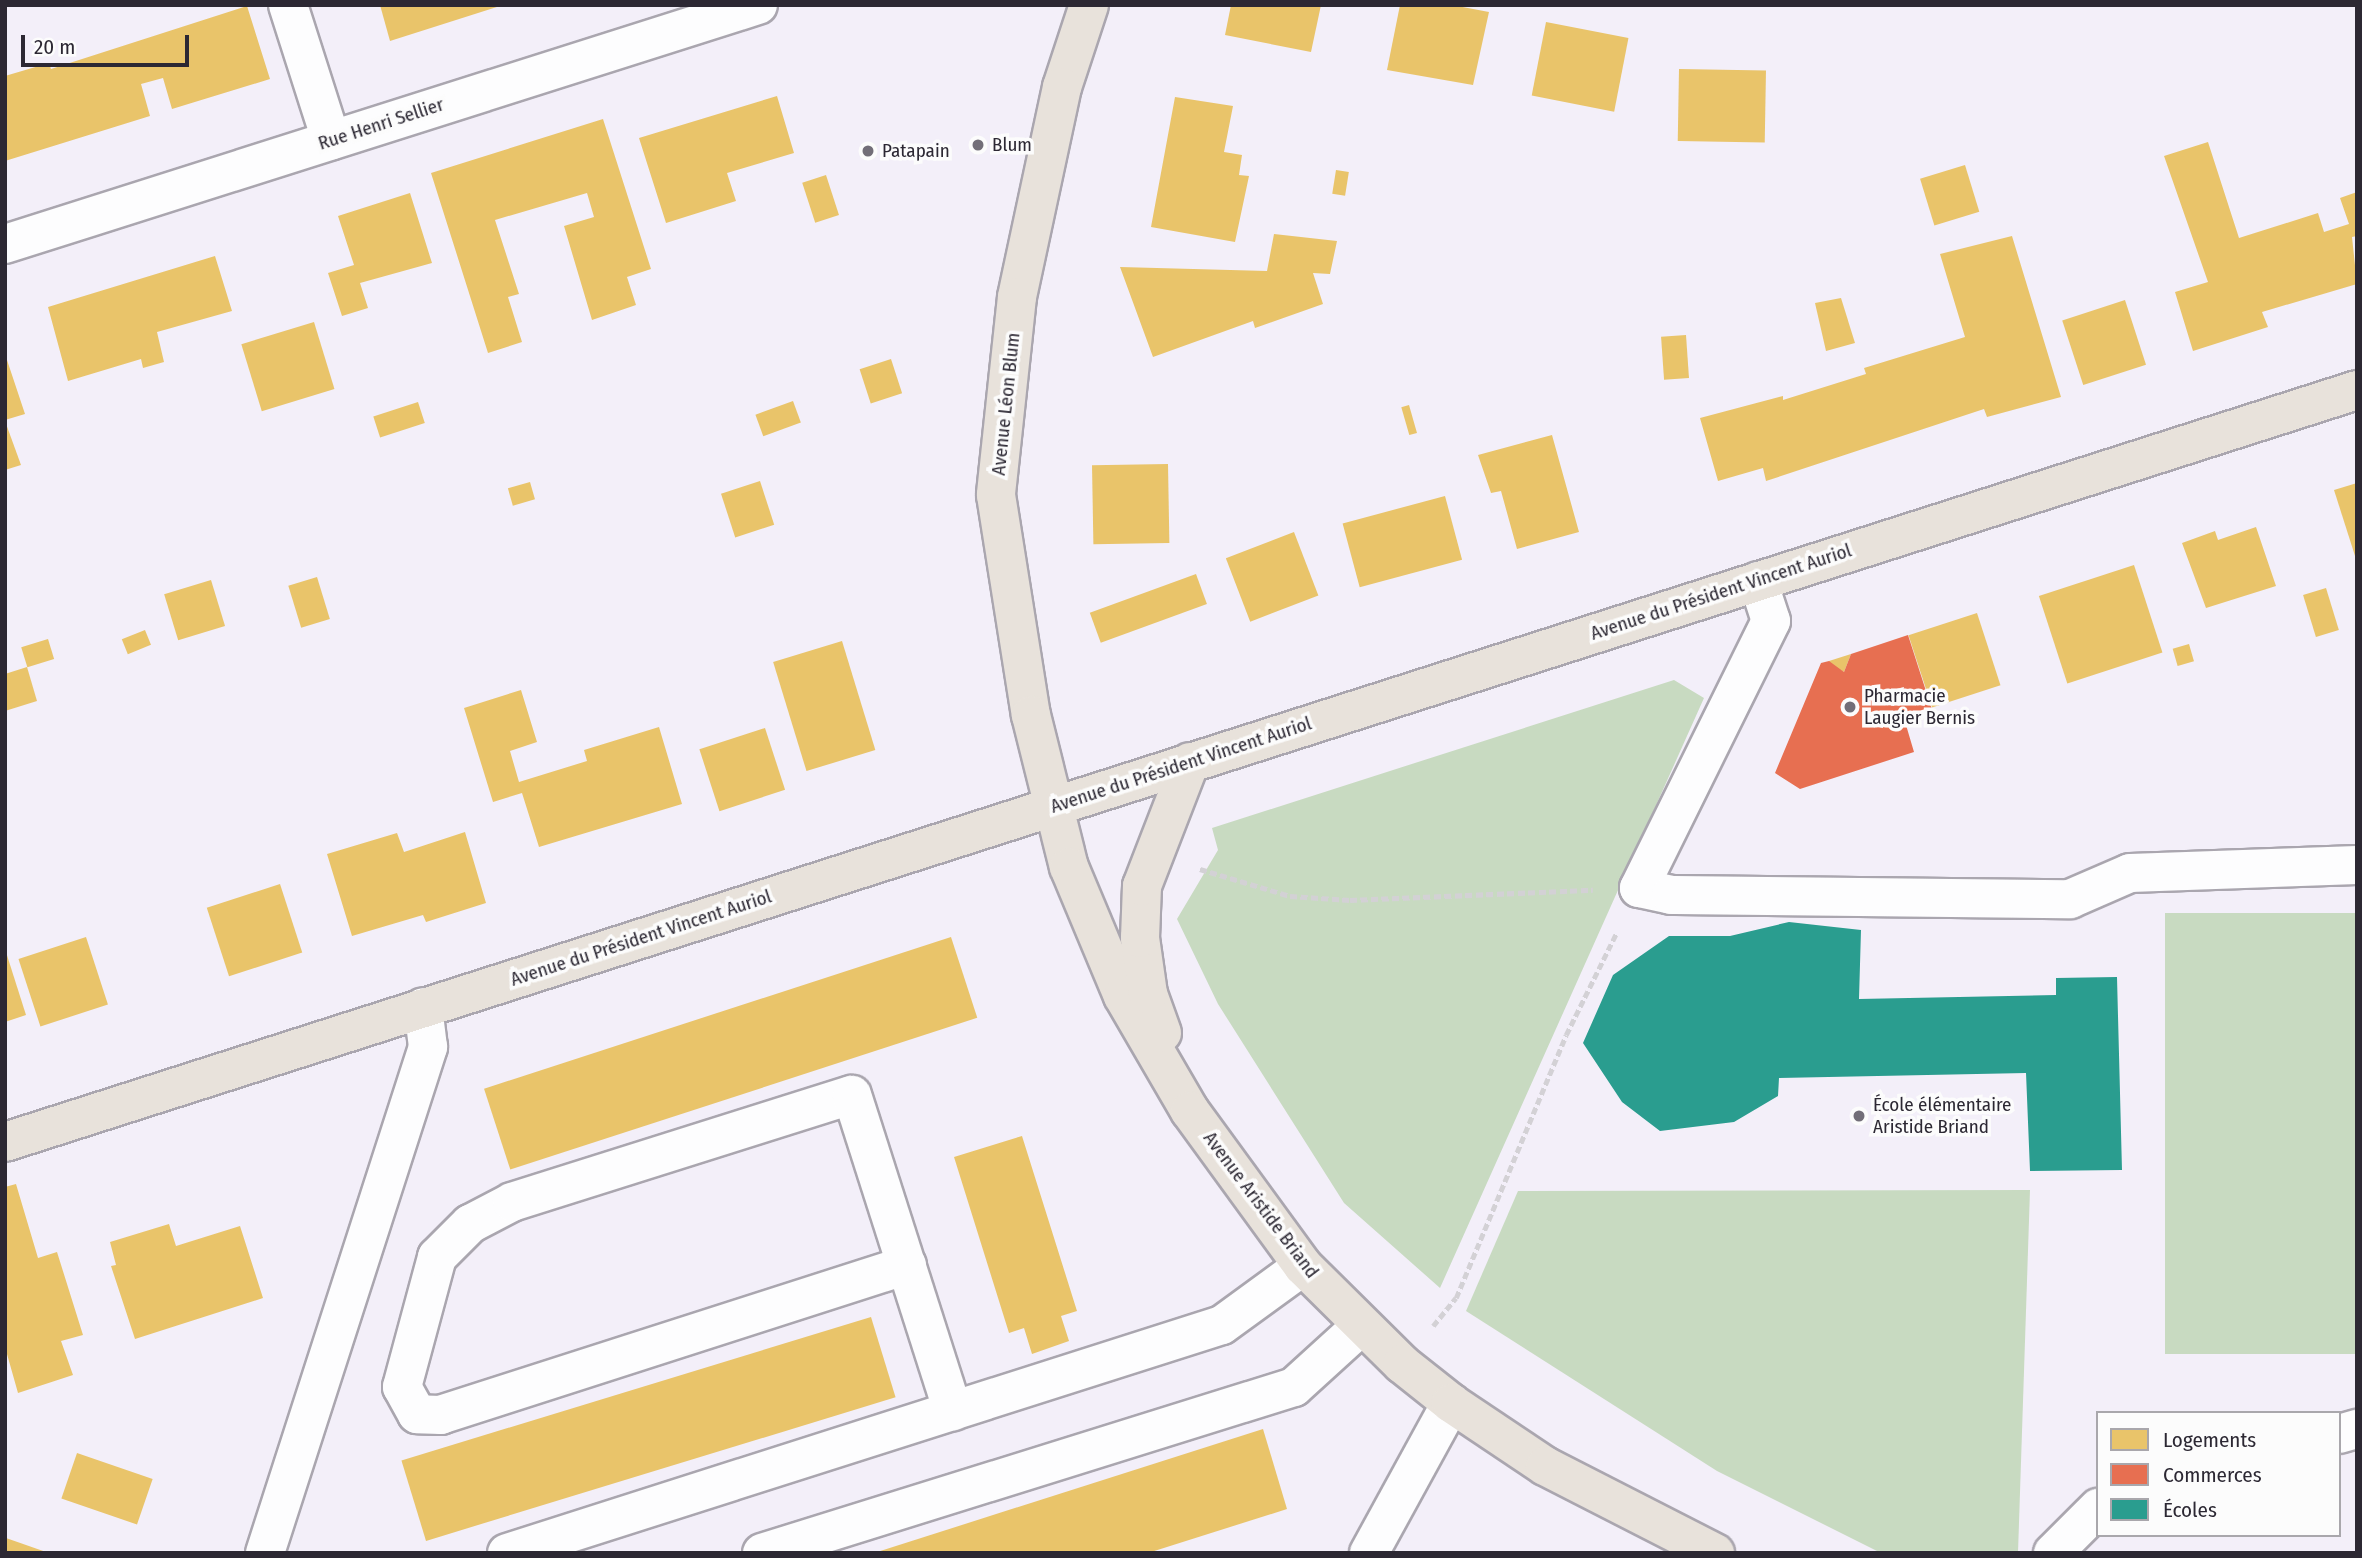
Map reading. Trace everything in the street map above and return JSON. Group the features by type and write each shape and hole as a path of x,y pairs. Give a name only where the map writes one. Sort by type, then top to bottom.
{"main road":[{"name":"Avenue Léon Blum","path":"1053,806 1020,654 996,495 1017,297 1062,88 1089,5"},
{"name":"Avenue du Président Vincent Auriol","path":"5,1142 2357,390"},
{"path":"1190,762 1156,844 1142,886 1140,938 1148,994 1190,1111"},
{"name":"Avenue Aristide Briand","path":"1053,806 1069,867 1123,996 1190,1111 1303,1266 1402,1364 1451,1403 1545,1466 1715,1553"}],"street":[{"path":"288,5 331,140"},
{"name":"Rue Henri Sellier","path":"5,244 758,5"},
{"path":"1758,581 1771,621 1639,888 1671,895 2070,899 2130,873 2357,865"},
{"path":"265,1553 428,1047 423,1007"},
{"path":"906,1265 442,1415 417,1415 402,1387 437,1257 470,1224 512,1202 852,1095 954,1410"},
{"path":"507,1553 1223,1325 1303,1266"},
{"path":"762,1553 1294,1387 1361,1326"},
{"path":"1369,1553 1451,1403"},
{"path":"2053,1553 2096,1510"}],"path":[{"path":"1156,844 1199,869 1290,896 1350,900 1639,888 1566,1035 1456,1298 1402,1364"}],"green space":[{"path":"1674,680 1704,698 1440,1288 1344,1203 1218,1004 1177,919 1218,850 1212,828"},
{"path":"2165,913 2357,913 2357,1354 2165,1354"},
{"path":"2030,1190 2018,1553 1881,1553 1717,1471 1466,1311 1518,1191"}],"building: Logements":[{"path":"380,5 499,5 500,6 390,41"},
{"path":"1231,5 1321,5 1311,52 1225,35"},
{"path":"1400,5 1452,5 1489,12 1473,85 1387,70"},
{"path":"247,6 270,79 172,109 163,78 141,84 150,116 5,161 5,76 49,63 51,69"},
{"path":"1546,22 1628,38 1614,112 1532,96"},
{"path":"1679,69 1766,71 1765,143 1678,141"},
{"path":"777,96 794,153 727,173 736,201 666,223 639,138"},
{"path":"1175,97 1233,106 1224,152 1242,155 1239,175 1249,176 1235,242 1151,227"},
{"path":"603,119 651,269 627,277 636,305 592,320 564,226 594,217 587,193 495,220 519,294 508,297 522,342 488,353 431,173"},
{"path":"2208,142 2239,238 2318,213 2324,232 2349,224 2340,198 2357,192 2357,236 2352,237 2357,284 2262,312 2268,327 2193,351 2175,292 2208,282 2164,156"},
{"path":"1965,165 1979,212 1934,226 1920,179"},
{"path":"1336,170 1349,172 1345,196 1332,194"},
{"path":"826,175 839,215 815,223 802,183"},
{"path":"410,193 432,263 360,283 368,308 342,316 328,273 354,265 338,216"},
{"path":"1274,234 1337,241 1330,274 1313,273 1323,304 1255,328 1253,321 1153,357 1120,267 1267,271"},
{"path":"2012,236 2061,397 1987,417 1984,409 1766,481 1763,468 1718,481 1700,418 1783,396 1783,400 1866,374 1864,368 1965,337 1940,254"},
{"path":"215,256 232,311 157,332 164,362 143,368 141,359 68,381 48,307"},
{"path":"1841,298 1855,343 1826,351 1815,303"},
{"path":"2125,300 2146,365 2083,385 2062,320"},
{"path":"314,322 334,389 262,411 241,344"},
{"path":"1686,335 1689,378 1664,380 1661,337"},
{"path":"5,354 25,414 5,420"},
{"path":"891,359 902,393 871,403 860,369"},
{"path":"793,401 801,423 763,436 755,415"},
{"path":"418,402 425,423 380,437 373,417"},
{"path":"1409,405 1417,433 1409,435 1401,407"},
{"path":"5,421 21,465 5,470"},
{"path":"1552,435 1579,532 1517,549 1501,491 1491,493 1478,455"},
{"path":"1168,464 1169,543 1093,544 1092,465"},
{"path":"760,481 774,525 735,537 721,494"},
{"path":"530,482 535,499 513,506 508,488"},
{"path":"2357,483 2357,559 2356,559 2334,490"},
{"path":"1445,496 1462,560 1360,587 1343,523"},
{"path":"2256,527 2276,586 2206,608 2182,543 2215,531 2218,540"},
{"path":"1294,532 1318,595 1250,622 1226,558"},
{"path":"2134,565 2162,652 2067,683 2039,596"},
{"path":"1196,574 1207,604 1101,643 1090,613"},
{"path":"317,577 330,619 301,628 288,586"},
{"path":"211,580 225,626 178,640 164,594"},
{"path":"2326,588 2339,630 2316,637 2303,595"},
{"path":"1977,613 2000,685 1932,708 1909,635"},
{"path":"145,630 151,645 128,654 122,639"},
{"path":"48,639 54,659 27,667 21,647"},
{"path":"842,641 875,750 806,771 773,662"},
{"path":"2189,644 2194,661 2178,666 2173,649"},
{"path":"1851,654 1844,672 1829,664 1829,661"},
{"path":"27,667 37,701 5,711 5,674"},
{"path":"521,690 537,742 510,751 519,782 587,761 584,750 659,727 682,804 539,847 522,793 493,802 464,708"},
{"path":"765,728 785,790 719,811 699,749"},
{"path":"465,832 486,903 426,922 423,915 352,936 327,854 397,833 404,852"},
{"path":"280,884 302,952 229,976 207,908"},
{"path":"86,937 108,1005 40,1026 18,959"},
{"path":"951,937 977,1018 510,1170 484,1089"},
{"path":"5,949 26,1015 5,1022"},
{"path":"1022,1136 1077,1311 1061,1316 1069,1341 1032,1354 1024,1328 1009,1333 954,1157"},
{"path":"16,1184 38,1258 57,1252 83,1335 61,1341 73,1375 18,1393 5,1347 5,1187"},
{"path":"169,1224 176,1246 240,1226 263,1298 135,1339 111,1266 116,1265 110,1242"},
{"path":"871,1317 896,1397 426,1541 401,1461"},
{"path":"1263,1429 1287,1509 1148,1553 874,1553"},
{"path":"77,1453 153,1479 137,1524 61,1498"},
{"path":"6,1538 46,1552 46,1553 5,1553"}],"building: Commerces":[{"path":"1908,635 1934,716 1906,725 1914,752 1800,789 1775,773 1821,663 1829,661 1844,672 1851,654"}],"building: Écoles":[{"path":"1789,922 1861,930 1859,999 2056,995 2056,978 2117,977 2122,1170 2030,1171 2026,1073 1779,1078 1778,1096 1734,1122 1660,1131 1622,1102 1583,1043 1613,975 1669,936 1730,936"}],"place":[{"name":"Blum","path":"978,145"},
{"name":"Patapain","path":"868,151"},
{"name":"Pharmacie Laugier Bernis","path":"1850,707"},
{"name":"École élémentaire Aristide Briand","path":"1859,1116"}]}
